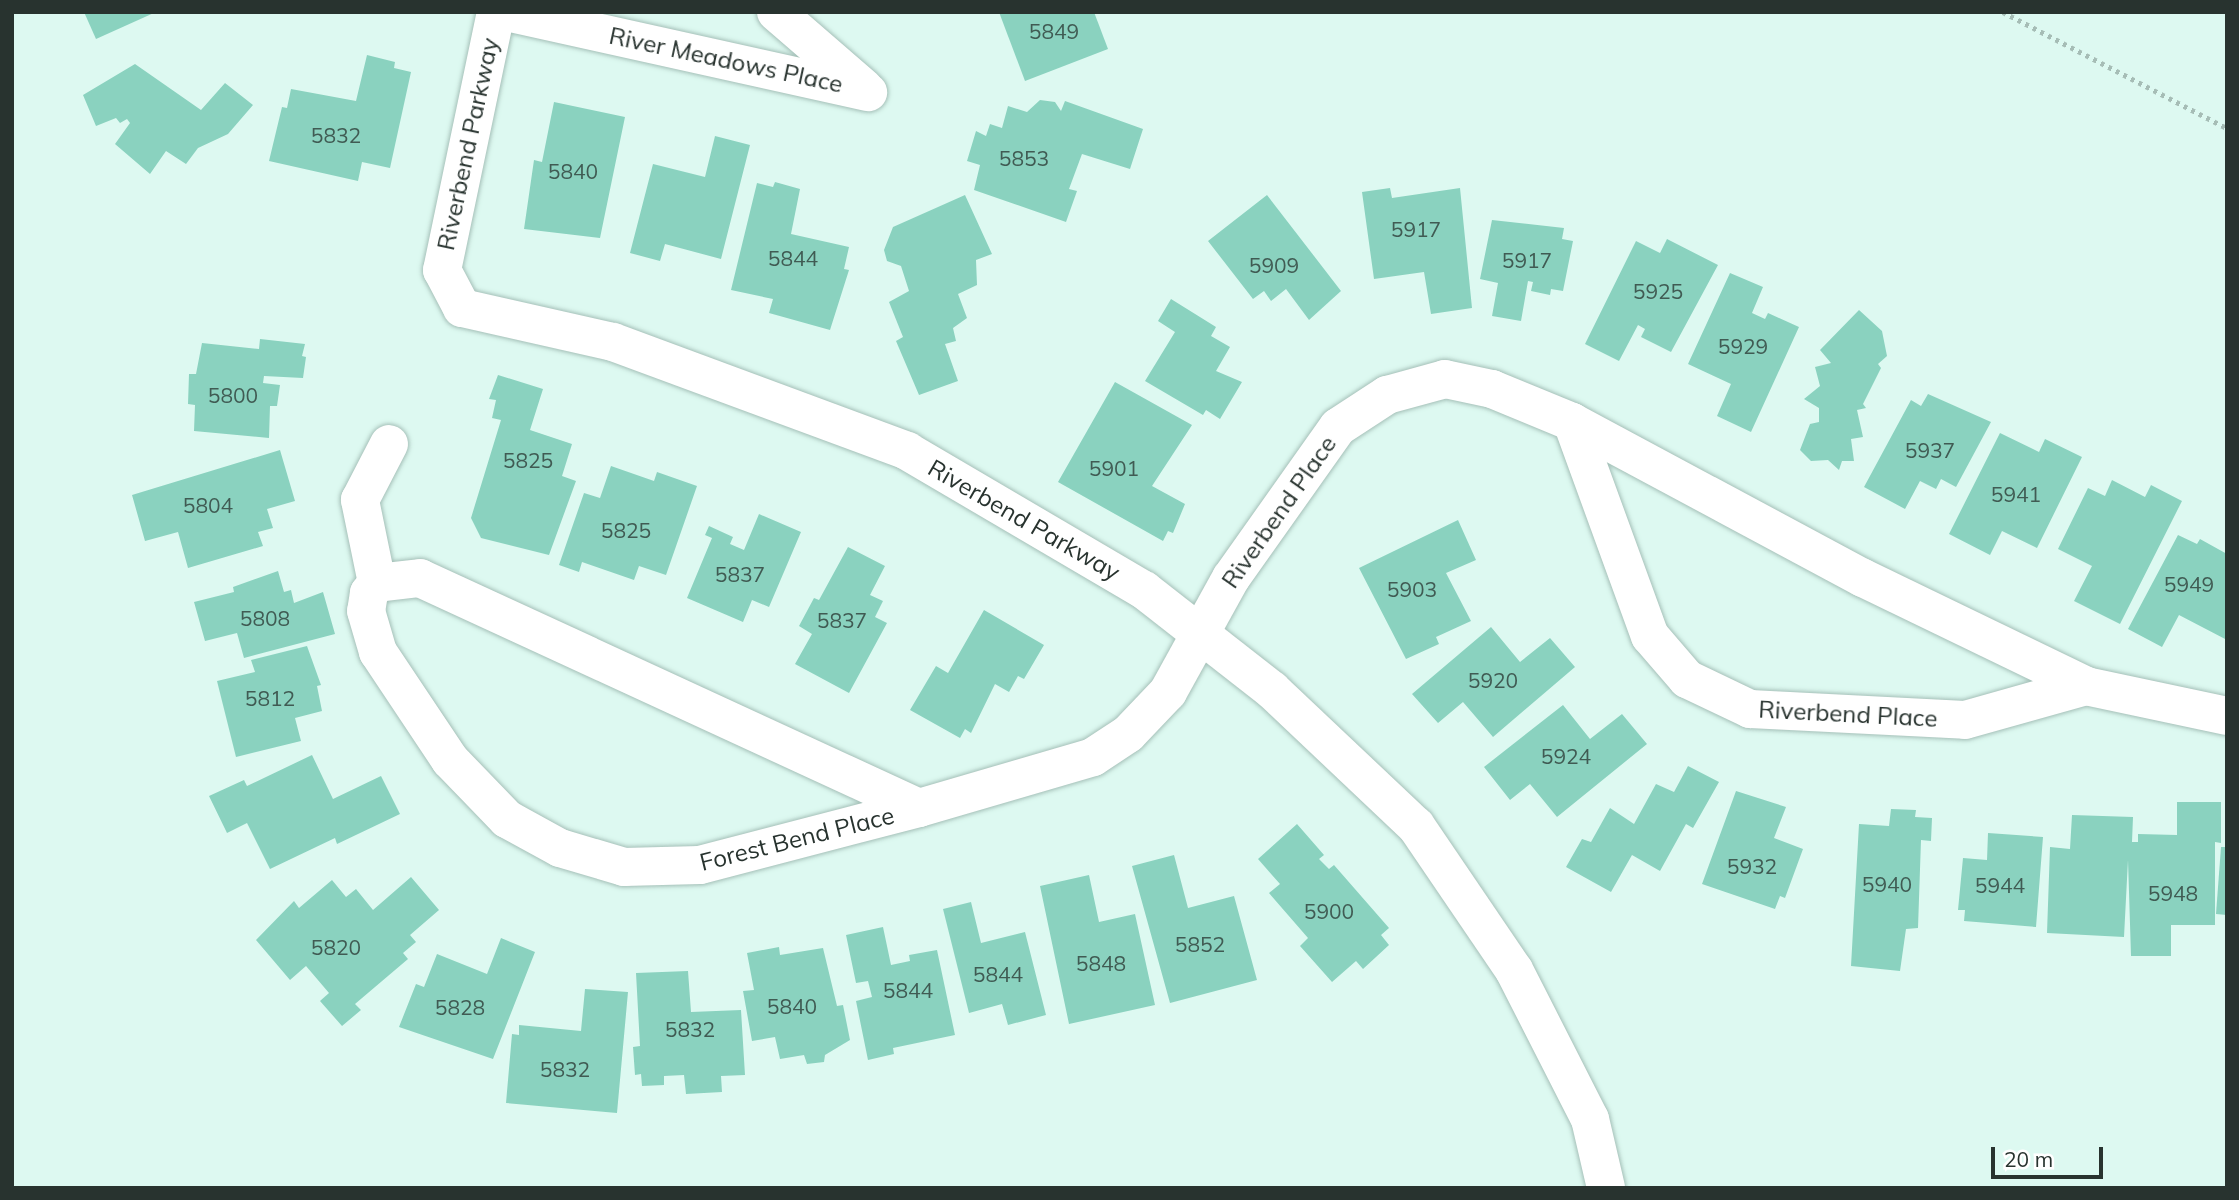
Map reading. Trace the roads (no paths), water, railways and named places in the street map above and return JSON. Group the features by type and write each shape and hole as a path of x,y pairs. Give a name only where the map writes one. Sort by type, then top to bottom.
{"street":[{"name":"Riverbend Parkway","path":"496,12 442,270 462,308 613,342 907,451 1144,590 1272,691 1416,826 1514,970 1590,1119 1606,1188"},
{"name":"River Meadows Place","path":"506,12 868,92 776,12"},
{"name":"Riverbend Place","path":"1200,634 1231,578 1338,427 1387,395 1445,379 1492,389 1572,422 1863,578 2086,686 2227,716"},
{"name":"Riverbend Place","path":"1572,422 1650,636 1687,680 1750,709 1965,720 2086,686"},
{"name":"Forest Bend Place","path":"377,583 360,500 389,444"},
{"name":"Forest Bend Place","path":"919,808 419,578 377,583 369,593 366,611 378,652 450,760 507,819 560,848 624,867 700,865 919,808 1093,757 1128,734 1168,692 1200,634"}]}
